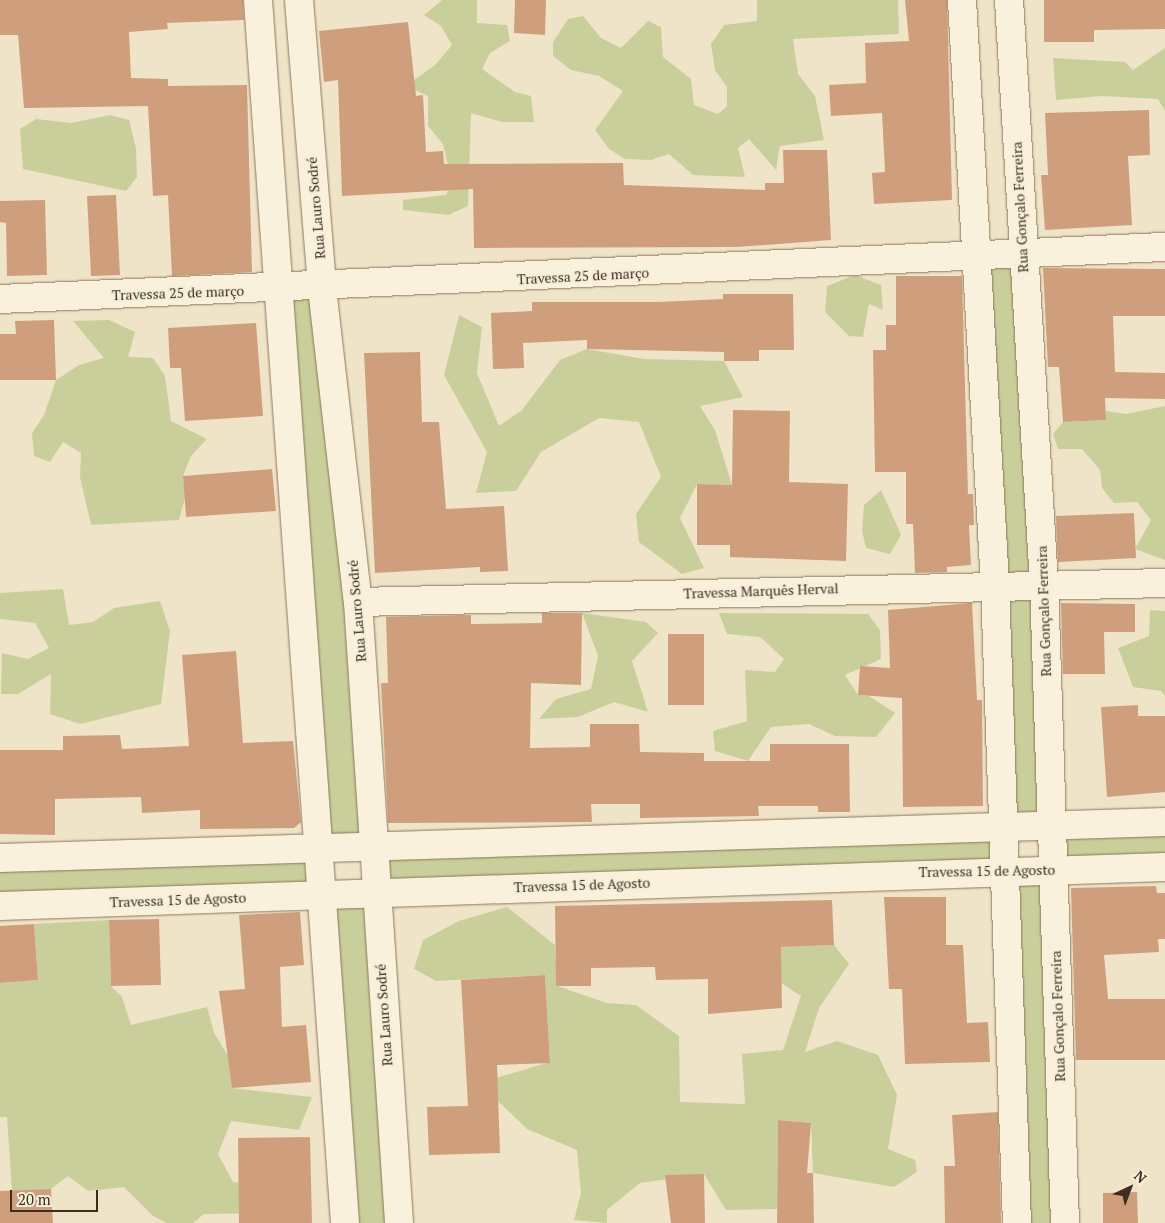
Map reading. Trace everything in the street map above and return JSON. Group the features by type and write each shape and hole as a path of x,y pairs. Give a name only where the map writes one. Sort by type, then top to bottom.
{"street":[{"path":"258,0 320,848 321,895 345,1223"},
{"name":"Rua Lauro Sodré","path":"299,0 322,288 358,602 374,845 375,892 399,1223"},
{"path":"962,0 996,585 1007,870 1017,1223"},
{"name":"Rua Gonçalo Ferreira","path":"1009,0 1022,254 1044,584 1065,1223"},
{"name":"Travessa 25 de março","path":"0,299 279,290 976,258 1165,247"},
{"name":"Travessa Marquês Herval","path":"358,602 996,585 1165,583"},
{"path":"0,858 1051,824 1165,822"},
{"name":"Travessa 15 de Agosto","path":"0,906 1007,870 1165,867"}],"green space":[{"path":"442,0 477,0 477,23 507,25 510,41 490,53 482,69 515,92 531,96 534,122 502,122 471,113 468,206 448,215 403,210 403,200 446,195 452,182 443,144 428,126 428,96 406,86 435,65 452,45 441,26 424,15"},
{"path":"757,0 898,0 899,34 793,39 798,74 815,96 824,140 780,146 776,170 749,139 738,148 745,177 693,175 669,154 651,160 625,159 609,149 595,130 623,91 599,76 571,70 553,56 553,42 568,19 583,16 601,38 621,48 648,21 661,27 663,57 691,79 694,105 718,114 727,106 727,87 715,70 711,44 724,25 757,21"},
{"path":"1165,48 1165,111 1158,99 1102,96 1056,100 1053,58 1125,62 1133,70"},
{"path":"110,115 129,120 136,148 137,177 126,191 23,169 20,129 36,119 71,123"},
{"path":"1022,254 1051,824 1165,822 1165,867 1053,870 1051,825 1004,826 976,258"},
{"path":"855,275 881,285 883,310 869,304 863,337 849,336 825,312 827,286"},
{"path":"322,288 375,845 1004,826 1007,869 1053,870 1065,1223 1017,1223 1006,870 375,892 374,845 320,848 279,289"},
{"path":"459,315 482,327 477,373 499,426 522,410 560,360 587,349 644,359 724,361 743,397 700,406 715,430 732,485 697,484 680,518 704,568 682,574 639,542 636,514 661,477 639,422 599,418 541,452 516,491 476,493 487,452 444,375"},
{"path":"109,320 135,332 128,357 153,358 165,376 171,421 207,439 191,456 183,476 185,498 179,520 91,525 80,477 81,453 63,442 50,462 34,456 32,433 44,415 56,380 79,365 104,358 73,321"},
{"path":"1165,406 1165,560 1135,549 1151,520 1137,502 1114,503 1102,488 1100,470 1082,449 1058,449 1053,434 1063,422 1106,420 1106,411 1126,414"},
{"path":"881,490 901,535 890,554 866,548 862,531 864,505"},
{"path":"63,589 69,625 93,622 114,608 160,601 170,631 161,704 80,724 50,714 51,674 18,694 1,694 2,653 28,659 49,648 35,623 0,619 0,593"},
{"path":"1150,610 1165,611 1165,696 1161,691 1133,687 1118,648 1149,636"},
{"path":"582,613 646,622 658,633 632,661 648,712 614,702 578,717 539,719 556,699 591,689 598,656"},
{"path":"719,613 868,614 880,630 881,659 845,675 858,695 869,696 895,713 876,737 835,736 809,724 771,727 748,761 715,751 713,731 747,721 745,670 775,672 784,659 760,637 727,634"},
{"path":"320,848 321,895 0,906 0,858"},
{"path":"375,892 399,1223 345,1223 321,895"},
{"path":"507,907 555,945 557,986 607,1003 636,1005 679,1036 680,1102 745,1104 742,1054 783,1050 801,996 781,983 781,947 834,945 849,964 819,1008 805,1052 837,1041 878,1055 897,1095 888,1149 915,1160 917,1172 894,1187 813,1173 811,1123 778,1120 777,1209 726,1210 704,1174 640,1183 607,1210 607,1223 574,1220 581,1193 577,1150 527,1129 479,1083 550,1062 545,975 436,981 414,969 423,940 459,921"},
{"path":"109,920 111,986 122,997 131,1025 207,1007 214,1033 229,1057 232,1088 312,1097 299,1130 231,1121 218,1154 233,1182 283,1188 281,1213 204,1214 193,1223 167,1223 153,1216 124,1187 88,1191 68,1176 51,1189 12,1191 7,1117 0,1117 0,983 38,980 34,924"}],"building":[{"path":"0,0 243,0 244,20 167,23 168,29 129,32 131,78 168,79 168,86 247,85 252,272 172,276 168,195 153,196 148,106 24,108 18,35 0,35"},
{"path":"515,0 546,0 545,35 514,33"},
{"path":"905,0 947,0 952,200 874,204 872,173 885,172 882,113 831,116 829,85 866,83 865,43 909,41"},
{"path":"1044,0 1165,0 1165,29 1094,30 1094,42 1044,42"},
{"path":"408,22 416,96 423,95 426,152 443,151 444,164 623,163 624,185 765,190 765,183 784,183 783,150 827,150 831,240 737,247 474,248 473,189 342,196 338,80 324,82 319,31"},
{"path":"1149,110 1150,155 1128,156 1132,225 1045,230 1041,175 1048,175 1045,113"},
{"path":"116,195 120,275 91,276 87,196"},
{"path":"45,200 47,275 7,276 6,223 0,222 0,201"},
{"path":"1043,268 1165,269 1165,316 1113,316 1115,372 1165,373 1165,399 1105,398 1106,420 1063,422 1059,367 1048,367"},
{"path":"896,276 962,276 968,494 973,494 974,525 969,525 971,565 947,567 947,572 915,573 913,524 906,524 906,472 875,472 873,350 886,350 886,325 896,325"},
{"path":"723,294 793,294 794,350 759,350 759,361 724,361 724,352 587,349 587,340 523,343 524,368 493,369 491,313 532,311 532,302 658,302 723,299"},
{"path":"54,320 56,380 0,380 0,334 16,334 15,321"},
{"path":"256,323 263,416 185,421 181,368 170,368 168,328"},
{"path":"420,352 422,422 439,422 446,509 504,506 508,571 480,572 480,567 375,573 364,353"},
{"path":"733,410 790,411 789,482 848,484 846,561 730,557 730,545 697,545 697,484 732,485"},
{"path":"272,469 276,511 186,517 183,476"},
{"path":"1134,513 1136,558 1058,562 1056,516"},
{"path":"972,603 977,700 982,700 983,806 903,807 902,698 858,695 860,666 890,668 888,610"},
{"path":"1061,603 1135,604 1135,632 1104,632 1105,674 1063,674"},
{"path":"542,613 582,613 581,685 531,683 530,748 590,747 590,724 639,724 640,752 704,753 704,761 770,761 770,744 849,744 850,812 818,812 818,806 758,806 759,816 640,818 640,804 591,804 592,822 388,823 381,683 388,683 386,617 471,615 471,624 542,623"},
{"path":"668,634 704,634 704,705 668,705"},
{"path":"236,651 243,743 293,741 301,822 294,828 200,829 200,810 142,813 141,797 55,799 55,835 0,834 0,750 63,750 63,736 120,735 122,749 189,746 182,655"},
{"path":"1138,705 1138,716 1165,716 1165,792 1107,797 1101,707"},
{"path":"1156,886 1157,893 1165,893 1165,939 1158,939 1159,952 1104,955 1108,999 1165,999 1165,1060 1076,1060 1071,888"},
{"path":"884,897 946,897 946,945 963,945 967,1023 988,1022 990,1062 905,1064 902,989 889,989"},
{"path":"832,900 834,945 781,947 782,1008 708,1014 708,979 656,980 655,967 591,968 591,986 556,986 555,906"},
{"path":"300,912 304,965 280,967 282,1027 306,1025 311,1082 232,1088 219,991 245,989 239,915"},
{"path":"159,919 161,985 111,986 109,920"},
{"path":"34,924 38,980 0,983 0,926"},
{"path":"545,975 550,1063 497,1065 500,1153 429,1155 427,1107 468,1106 461,980"},
{"path":"998,1112 1001,1223 945,1223 944,1166 955,1166 952,1115"},
{"path":"778,1120 811,1123 807,1173 813,1173 814,1223 777,1223"},
{"path":"310,1137 312,1223 239,1223 238,1138"},
{"path":"704,1174 705,1223 671,1223 665,1175"},
{"path":"51,1189 53,1223 0,1223 0,1191"},
{"path":"1137,1192 1138,1223 1103,1223 1103,1193"}]}
